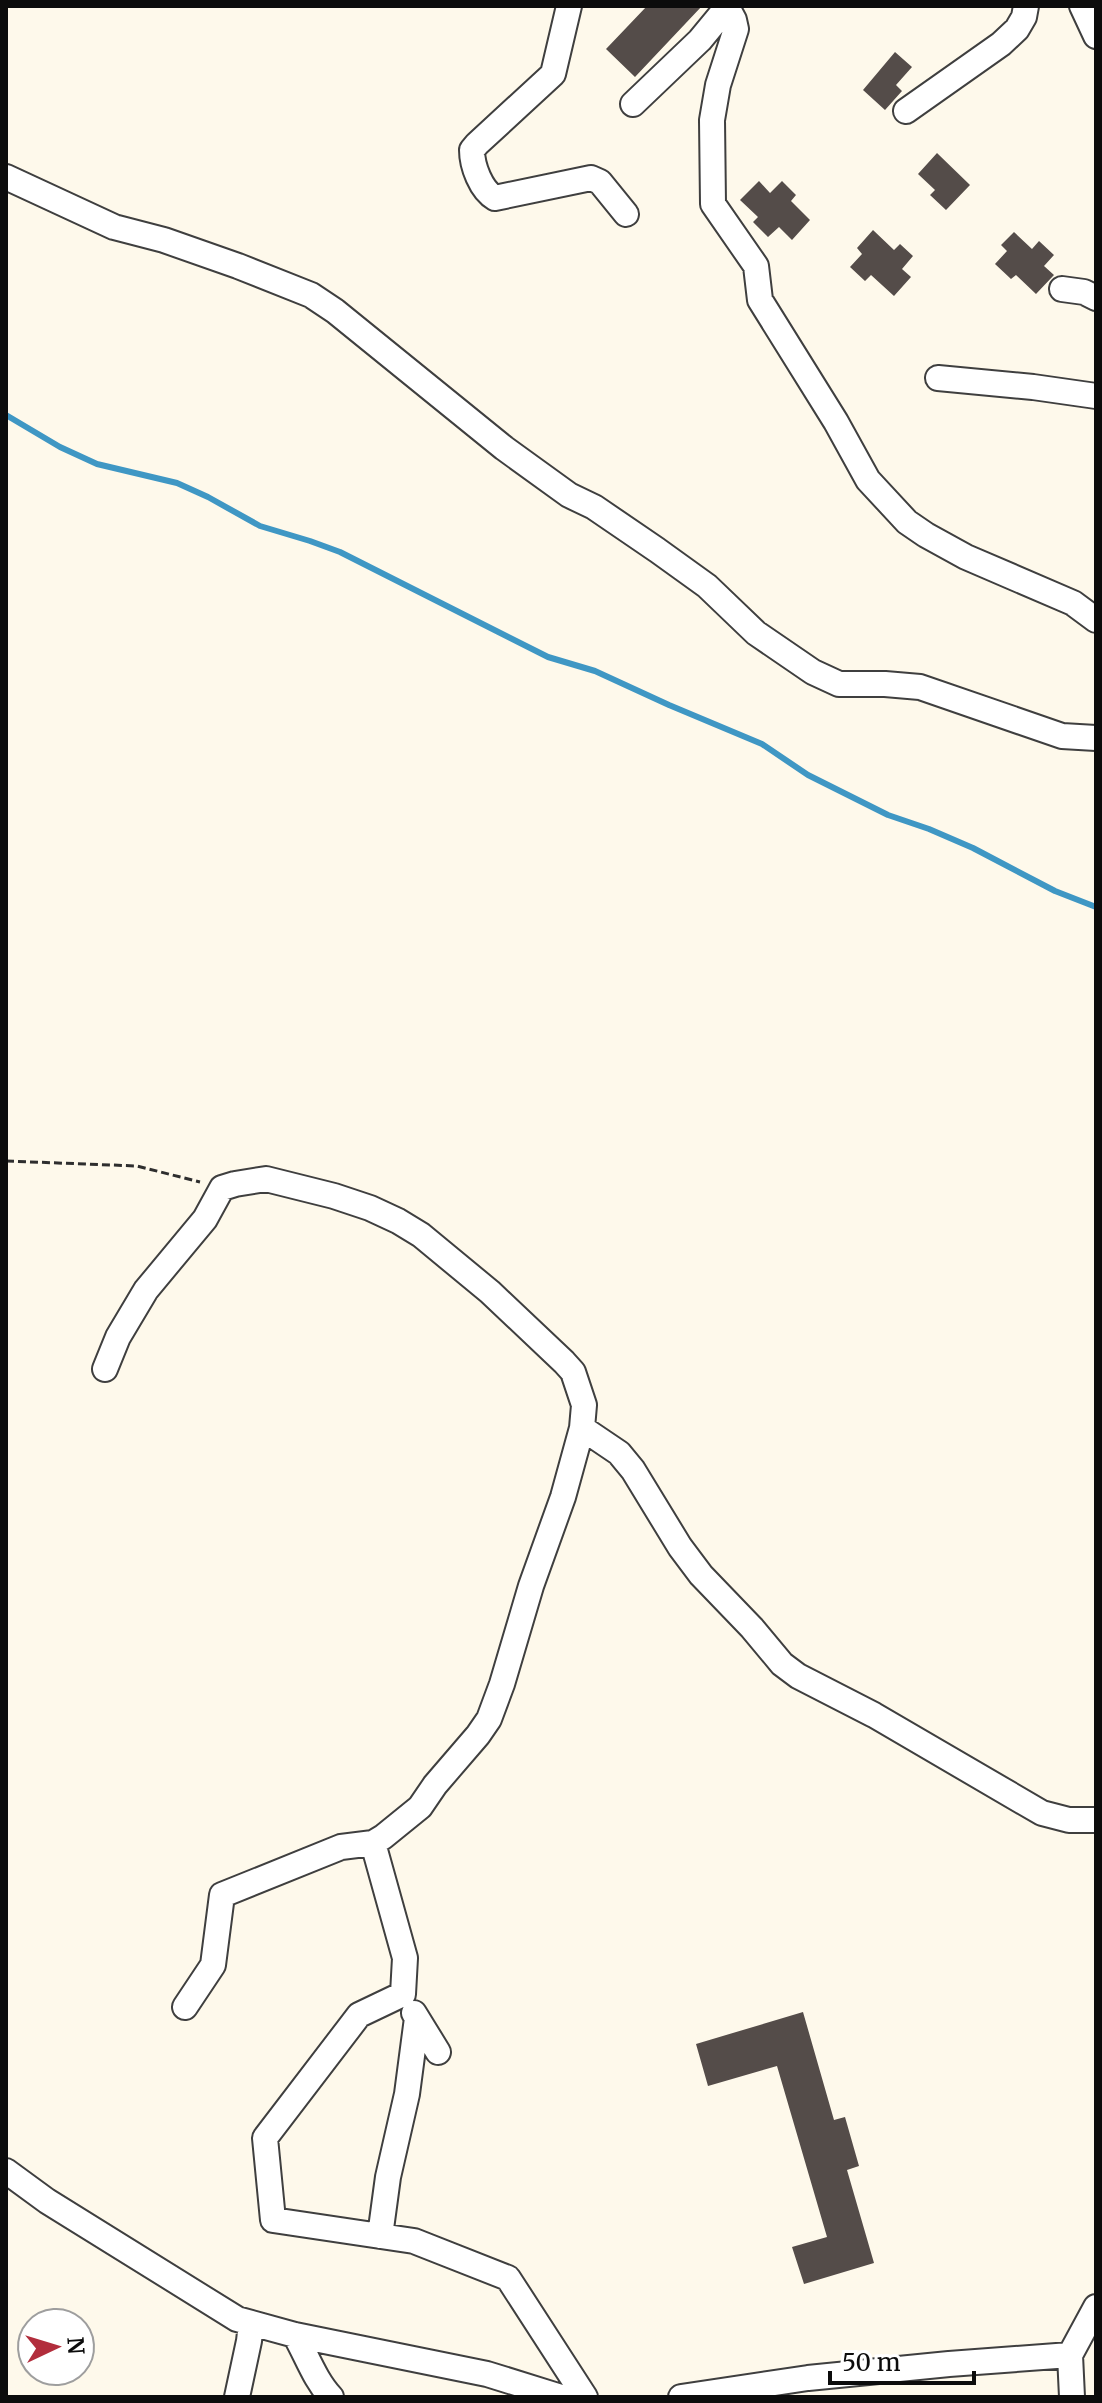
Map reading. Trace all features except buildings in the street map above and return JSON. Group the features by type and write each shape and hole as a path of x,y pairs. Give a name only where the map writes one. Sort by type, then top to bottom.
{"street":[{"path":"569,6 553,74 477,144 472,150 472,159 488,194 495,198 591,178 600,182 626,214"},
{"path":"633,104 700,40 728,6 736,29 718,85 712,120 713,204 756,266 760,300 836,422 868,480 907,522 966,557 1073,603 1096,620"},
{"path":"906,111 1001,44 1017,29 1026,6"},
{"path":"1082,6 1096,36"},
{"path":"6,177 114,227 164,240 311,295 504,448 707,586 756,633 813,672 839,684 920,687 1062,736 1096,738"},
{"path":"1062,289 1084,292 1096,298"},
{"path":"938,378 1096,396"},
{"path":"105,1369 118,1337 146,1290 205,1219 222,1188 266,1179 370,1208 421,1235 490,1292 573,1372 584,1405 582,1428 563,1497 489,1719 420,1807 373,1843 341,1847 222,1895 213,1965 185,2007"},
{"path":"582,1428 619,1453 701,1575 782,1664 798,1676 874,1715 1042,1813 1069,1820 1096,1820"},
{"path":"373,1843 405,1958 403,1994 438,2052"},
{"path":"403,1994 359,2015 265,2138 273,2220 414,2241 508,2278 585,2397"},
{"path":"380,2236 388,2177 407,2094 417,2018"},
{"path":"6,2171 47,2201 237,2319 295,2335 487,2374 561,2397"},
{"path":"1072,2397 1070,2355 1096,2307"},
{"path":"237,2397 251,2323"},
{"path":"295,2335 320,2386 331,2397"},
{"path":"681,2397 808,2378 1070,2355"}],"path":[{"path":"6,1161 137,1166 222,1188"}],"waterway":[{"path":"6,415 60,447 97,464 177,483 260,526 340,552 548,657 595,671 762,744 808,775 888,815 973,848 1055,891 1096,907"}]}
